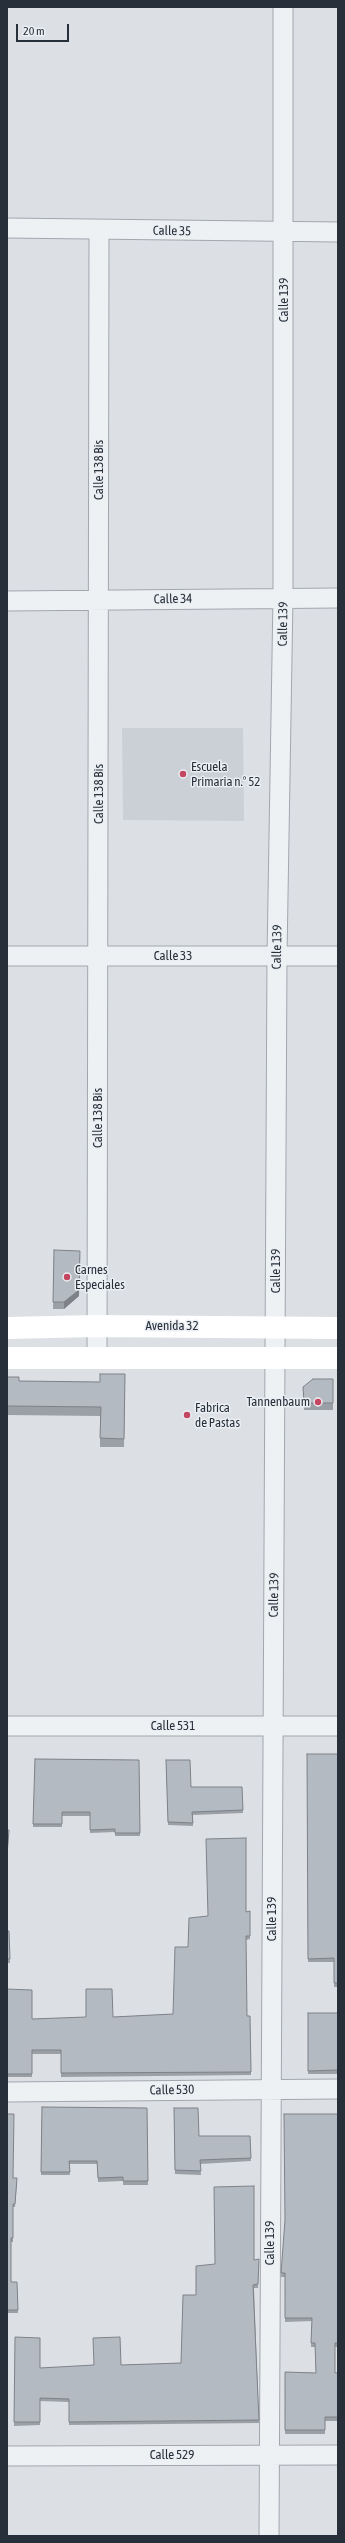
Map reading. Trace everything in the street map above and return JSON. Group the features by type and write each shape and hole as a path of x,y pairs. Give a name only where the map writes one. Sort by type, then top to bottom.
{"main road":[{"name":"Avenida 32","path":"7,1328 96,1326 338,1328"},
{"path":"7,1358 338,1358"}],"street":[{"name":"Calle 139","path":"269,2536 277,956 283,597 283,7"},
{"name":"Calle 35","path":"7,228 338,232"},
{"name":"Calle 138 Bis","path":"97,1358 100,601 99,230"},
{"name":"Calle 34","path":"7,601 100,601 283,597 338,598"},
{"name":"Calle 33","path":"7,956 338,956"},
{"name":"Calle 531","path":"7,1726 338,1726"},
{"name":"Calle 530","path":"7,2092 338,2089"},
{"name":"Calle 529","path":"7,2456 338,2455"}],"shaded area":[{"name":"Escuela Primaria n.° 52","path":"122,728 243,728 244,821 123,820"}],"building":[{"name":"Carnes Especiales","path":"54,1250 80,1251 79,1290 64,1302 53,1302"},
{"path":"100,1374 125,1374 124,1439 100,1438 101,1407 7,1406 7,1377 19,1377 19,1381 100,1382"},
{"name":"Tannenbaum","path":"313,1379 333,1379 333,1403 304,1403 303,1387"},
{"path":"307,1754 338,1754 338,1983 334,1983 334,1958 308,1959"},
{"path":"35,1759 139,1760 140,1833 115,1833 115,1829 90,1830 90,1812 62,1812 62,1824 33,1824"},
{"path":"166,1760 190,1760 191,1787 242,1787 243,1810 192,1812 193,1823 168,1822"},
{"path":"7,1830 9,1830 7,1855"},
{"path":"246,1838 246,1912 250,1911 250,1936 246,1936 247,2016 250,2016 251,2072 61,2073 61,2050 32,2050 32,2074 7,2074 7,1989 32,1990 32,2019 86,2017 86,1989 112,1989 113,2017 173,2014 175,1947 188,1947 189,1918 208,1916 206,1839"},
{"path":"7,1931 9,1931 10,1959 7,1959"},
{"path":"308,2013 338,2013 338,2070 308,2071"},
{"path":"42,2107 147,2108 148,2181 123,2181 123,2177 98,2178 97,2161 69,2161 70,2172 41,2172"},
{"path":"174,2108 198,2108 199,2136 250,2136 251,2158 200,2160 201,2171 175,2170"},
{"path":"7,2114 14,2114 13,2178 17,2178 15,2204 13,2204 13,2238 11,2238 11,2282 17,2282 18,2310 7,2310"},
{"path":"284,2114 338,2114 338,2343 335,2343 335,2373 338,2373 338,2417 325,2417 325,2430 285,2430 285,2372 316,2373 315,2343 311,2343 312,2318 285,2318 285,2273 281,2273 285,2220"},
{"path":"254,2186 254,2260 259,2259 258,2284 253,2285 259,2420 69,2422 69,2399 40,2398 40,2422 14,2422 15,2337 40,2338 40,2368 94,2365 93,2338 120,2337 121,2365 181,2363 183,2295 196,2295 196,2266 215,2264 214,2187"}],"place":[{"name":"Escuela Primaria n.° 52","path":"183,774"},
{"name":"Carnes Especiales","path":"67,1277"},
{"name":"Tannenbaum","path":"318,1402"},
{"name":"Fabrica de Pastas","path":"187,1415"}]}
